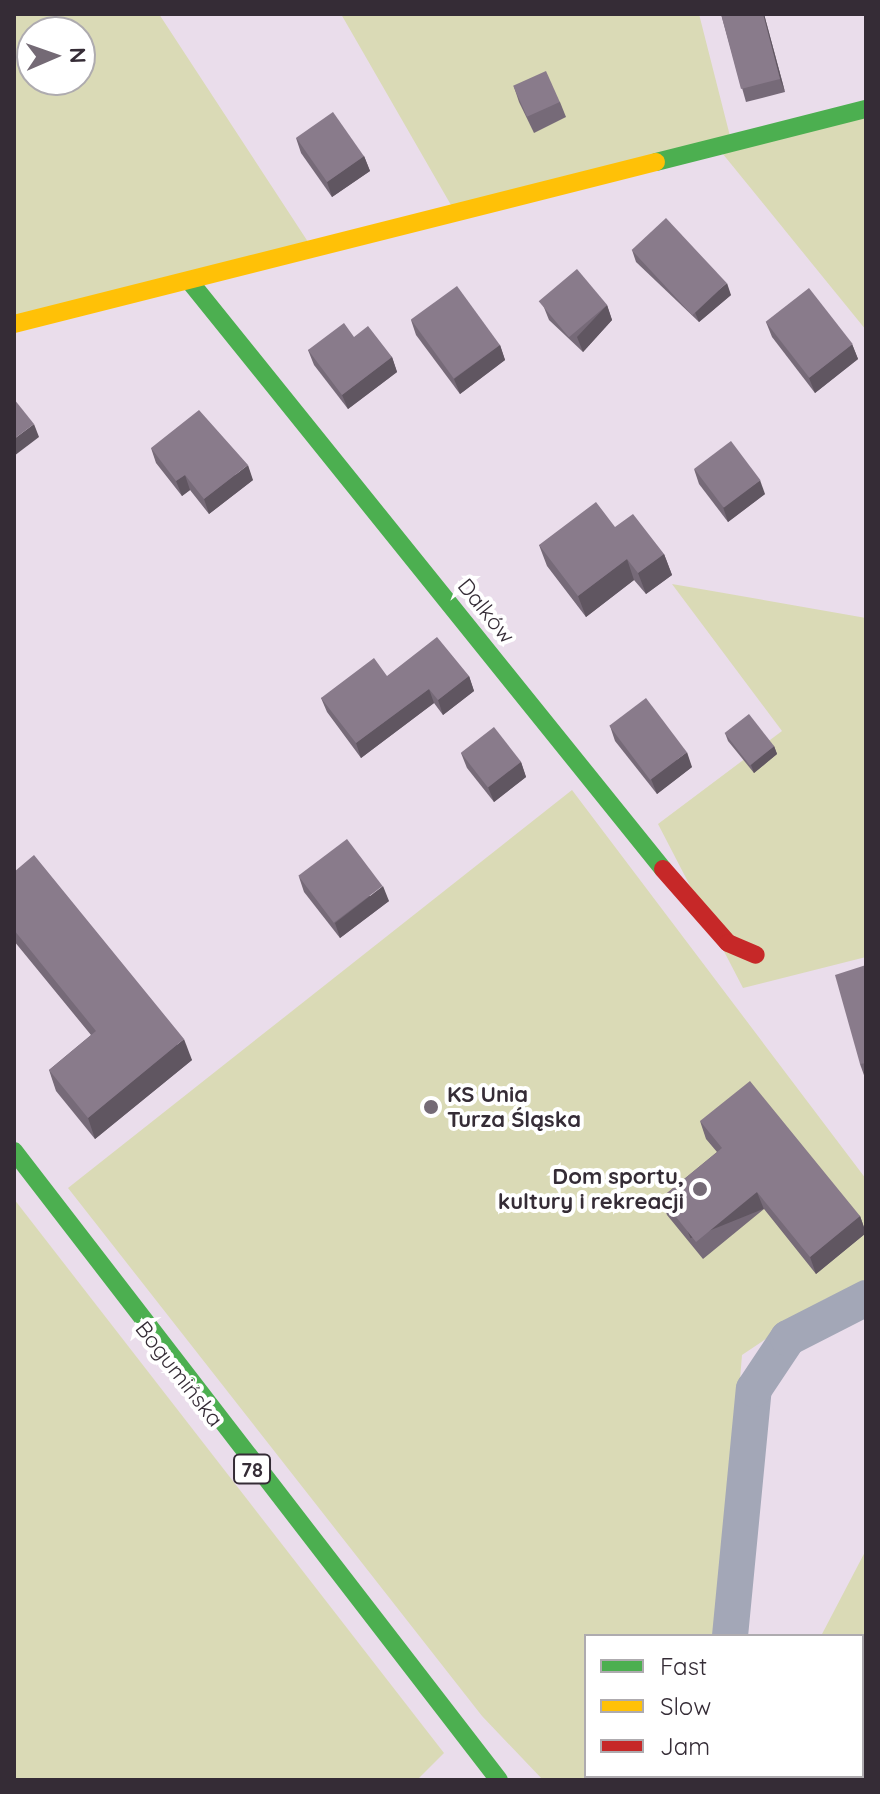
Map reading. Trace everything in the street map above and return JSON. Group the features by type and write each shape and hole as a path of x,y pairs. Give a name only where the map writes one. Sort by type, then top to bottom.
{"street":[{"path":"14,324 191,283 866,109"},
{"name":"Dalków","path":"191,283 681,892 728,943 756,955"},
{"name":"Bogumińska","path":"14,1151 183,1380 499,1780"},
{"path":"730,1634 754,1389 788,1338 866,1298"}],"green space":[{"path":"14,14 159,14 312,248 14,324"},
{"path":"341,14 699,14 732,144 866,110 866,330 718,148 455,212"},
{"path":"672,584 866,618 866,957 743,988 658,824 782,731"},
{"path":"572,790 866,1179 866,1285 825,1299 742,1355 719,1634 584,1634 584,1778 705,1780 543,1780 482,1716 68,1188"},
{"path":"14,1199 444,1753 417,1780 14,1780"},
{"path":"866,1550 866,1686 864,1634 822,1634"}],"building":[{"path":"721,14 763,14 780,79 741,89"},
{"path":"546,71 560,102 527,117 513,86"},
{"path":"333,112 364,156 327,182 296,138"},
{"path":"666,218 727,283 692,315 632,250"},
{"path":"577,269 607,305 569,337 539,301"},
{"path":"457,286 500,345 454,379 411,320"},
{"path":"809,288 853,344 809,378 766,322"},
{"path":"344,323 354,337 368,326 392,357 342,395 308,350"},
{"path":"14,399 34,424 14,439"},
{"path":"199,410 248,465 204,499 185,475 176,481 151,448"},
{"path":"731,441 760,480 724,508 694,469"},
{"path":"596,502 615,527 633,514 664,554 638,573 627,559 578,596 539,545"},
{"path":"437,637 469,676 438,700 429,689 356,743 321,698 374,658 387,676"},
{"path":"646,698 687,752 650,780 609,726"},
{"path":"749,714 774,746 750,765 725,733"},
{"path":"494,727 521,762 488,788 461,753"},
{"path":"347,839 383,886 334,923 298,876"},
{"path":"34,855 184,1039 88,1118 49,1070 96,1031 14,930 14,872"},
{"path":"866,965 866,1063 860,1064 835,975"},
{"path":"750,1081 860,1216 810,1257 757,1192 696,1242 661,1198 722,1148 700,1121"}],"traffic: fast":[{"path":"656,162 866,109"},
{"path":"191,283 663,869"},
{"path":"14,1151 499,1780"}],"traffic: slow":[{"path":"14,324 656,162"}],"traffic: jam":[{"path":"663,869 728,943 756,955"}],"place":[{"name":"KS Unia Turza Śląska","path":"431,1107"},
{"name":"Dom sportu, kultury i rekreacji","path":"700,1189"}]}
